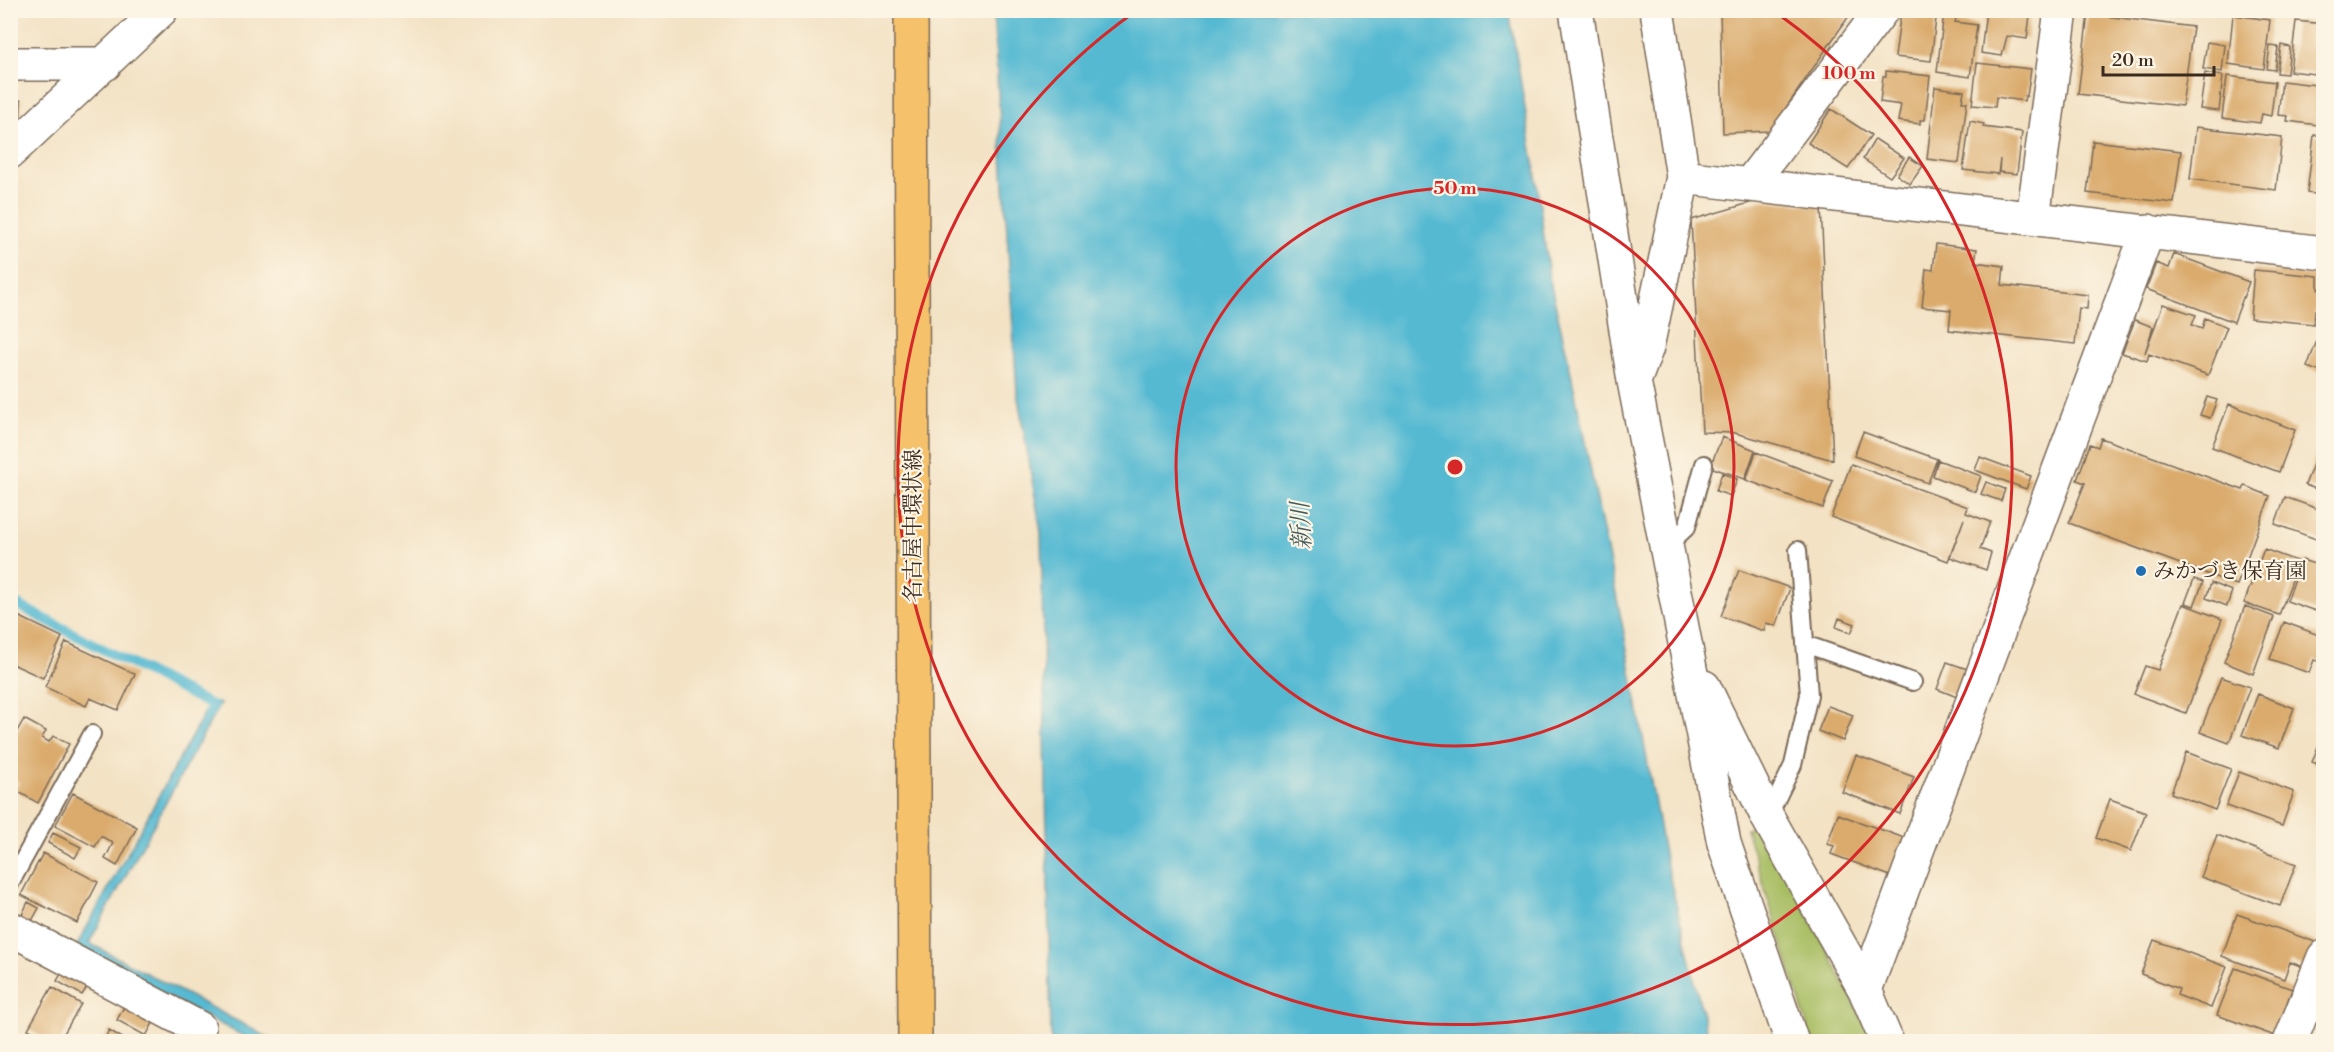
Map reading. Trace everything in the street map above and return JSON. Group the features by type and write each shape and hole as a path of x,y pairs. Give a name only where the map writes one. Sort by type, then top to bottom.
{"main road":[{"name":"名古屋中環状線","path":"911,10 915,1041"}],"street":[{"path":"10,152 161,10"},
{"path":"1576,10 1634,381 1724,843 1792,1041"},
{"path":"1634,381 1647,347 1683,177 1657,10"},
{"path":"1749,185 1882,10"},
{"path":"2033,218 2061,10"},
{"path":"10,64 105,64"},
{"path":"1683,177 2324,253"},
{"path":"1865,990 2148,231"},
{"path":"1684,645 1768,818 1865,990 1887,1041"},
{"path":"10,928 199,1028"},
{"path":"2290,1041 2324,957"}],"lane":[{"path":"1665,547 1687,527 1704,464"},
{"path":"1768,818 1793,765 1809,695 1798,550"},
{"path":"1805,644 1913,682"},
{"path":"10,884 92,734"}],"green space":[{"path":"1761,823 1874,1041 1812,1041 1746,829"}],"water":[{"name":"新川","path":"993,11 1509,11 1536,175 1549,277 1624,633 1664,854 1709,1041 1051,1041 1041,532 1017,392"},
{"path":"211,701 220,704 89,943 275,1041 253,1041 75,949"}],"building":[{"path":"1720,10 1853,10 1770,131 1723,133"},
{"path":"1901,10 1937,10 1931,61 1895,57"},
{"path":"1986,10 2025,10 2025,13 2030,15 2027,39 2007,36 2002,56 1981,53"},
{"path":"1944,12 1957,14 1955,22 1977,25 1970,77 1937,72"},
{"path":"2088,14 2193,27 2182,106 2078,94"},
{"path":"2233,15 2270,20 2264,69 2228,64"},
{"path":"2296,21 2324,24 2324,75 2290,71"},
{"path":"2207,42 2225,45 2222,72 2203,69"},
{"path":"2281,45 2290,47 2287,74 2277,73"},
{"path":"2270,46 2278,47 2275,70 2267,69"},
{"path":"1977,63 2031,69 2027,96 2024,101 1996,97 1995,107 1972,105"},
{"path":"1886,71 1930,76 1925,120 1920,120 1920,124 1898,121 1901,105 1880,102 1883,76 1886,76"},
{"path":"2205,73 2223,76 2219,111 2200,109"},
{"path":"2227,76 2275,82 2271,116 2262,114 2260,123 2222,118"},
{"path":"2282,81 2324,86 2323,120 2319,120 2318,125 2287,121 2288,116 2278,115"},
{"path":"1935,87 1964,91 1962,102 1967,102 1959,163 1927,159"},
{"path":"10,100 21,100 20,130 10,130"},
{"path":"1831,109 1871,135 1848,169 1808,143"},
{"path":"1970,121 1984,124 1983,127 2022,132 2017,174 1999,172 2000,159 1998,174 1963,170"},
{"path":"2196,127 2282,137 2276,190 2190,179"},
{"path":"2314,135 2324,136 2324,195 2307,193"},
{"path":"1875,139 1904,158 1890,177 1863,159"},
{"path":"2093,141 2181,151 2174,203 2087,193"},
{"path":"1909,157 1923,166 1910,184 1897,175"},
{"path":"1760,200 1821,206 1833,460 1735,433 1702,432 1691,220"},
{"path":"1936,244 1977,249 1975,262 2004,266 2002,285 2088,295 2087,309 2079,308 2075,344 1949,330 1951,310 1922,307 1926,269 1933,270"},
{"path":"2174,254 2249,282 2234,322 2146,289 2156,263 2169,268"},
{"path":"2254,270 2318,276 2318,289 2324,289 2324,311 2315,310 2314,324 2250,318"},
{"path":"2163,304 2196,315 2192,325 2202,329 2205,318 2227,327 2208,375 2149,354 2147,361 2122,353 2135,320 2153,327 2145,353"},
{"path":"2321,330 2324,331 2324,373 2307,367"},
{"path":"2207,397 2217,400 2210,418 2200,415"},
{"path":"2229,404 2295,430 2279,472 2212,447"},
{"path":"1863,432 1937,459 1928,483 1854,456"},
{"path":"1722,437 1755,450 1745,479 1710,467"},
{"path":"2101,438 2243,490 2245,486 2270,496 2237,585 2069,523 2085,483 2077,480 2090,444 2098,447"},
{"path":"2320,446 2324,448 2324,492 2305,485"},
{"path":"1756,452 1833,481 1823,508 1746,480"},
{"path":"1980,457 2031,476 2026,489 1975,470"},
{"path":"1938,460 1981,476 1975,492 1933,476"},
{"path":"1851,464 1968,507 1966,513 1990,522 1980,549 1991,553 1986,570 1950,557 1964,519 1948,561 1831,517"},
{"path":"1722,473 1737,479 1731,496 1716,491"},
{"path":"1986,482 2005,489 2001,501 1981,494"},
{"path":"2285,497 2324,511 2324,542 2275,524"},
{"path":"2264,549 2299,562 2279,615 2244,603"},
{"path":"2302,560 2324,567 2324,614 2287,601"},
{"path":"1739,570 1790,588 1776,626 1766,623 1764,631 1721,616"},
{"path":"2194,579 2203,582 2194,606 2185,603"},
{"path":"2211,583 2232,591 2227,606 2206,598"},
{"path":"2183,604 2222,619 2186,713 2134,694 2145,666 2158,670"},
{"path":"2245,606 2274,617 2253,674 2224,662"},
{"path":"14,614 62,637 43,678 10,663 10,621"},
{"path":"1839,618 1855,624 1851,633 1836,627"},
{"path":"2284,622 2324,637 2324,663 2314,660 2309,673 2270,659"},
{"path":"66,642 135,674 118,710 90,698 86,706 45,687"},
{"path":"1947,662 1973,671 1962,699 1937,689"},
{"path":"2221,677 2250,687 2229,743 2200,732"},
{"path":"2258,694 2294,708 2279,748 2242,735"},
{"path":"1828,706 1853,715 1843,741 1818,731"},
{"path":"24,719 46,731 42,738 49,742 53,736 69,744 38,803 15,790 19,782 10,778 10,744"},
{"path":"2324,731 2324,766 2312,762"},
{"path":"2186,752 2231,769 2215,810 2171,793"},
{"path":"1856,755 1914,777 1900,814 1842,792"},
{"path":"2239,772 2294,792 2282,826 2226,806"},
{"path":"73,793 137,827 117,866 105,859 113,843 101,836 95,847 55,826"},
{"path":"2110,799 2146,812 2131,851 2096,838"},
{"path":"1838,814 1907,839 1893,877 1831,854 1834,846 1827,844"},
{"path":"53,833 81,847 75,858 48,843"},
{"path":"2217,835 2296,864 2280,906 2201,877"},
{"path":"43,853 98,882 77,923 21,895"},
{"path":"28,902 39,908 29,926 19,921"},
{"path":"2237,914 2315,942 2306,968 2290,962 2284,979 2222,956"},
{"path":"2154,940 2227,967 2211,1008 2177,995 2179,989 2141,974"},
{"path":"2235,968 2292,989 2275,1036 2217,1015"},
{"path":"62,972 87,987 82,995 57,981"},
{"path":"52,987 81,1004 59,1042 50,1042 28,1029"},
{"path":"2324,997 2324,1027 2313,1023"},
{"path":"124,1007 153,1023 146,1036 117,1020"},
{"path":"109,1030 129,1042 103,1042"}],"waterway":[{"path":"10,601 213,706 209,714"}],"place":[{"name":"みかづき保育園","path":"2141,571"}]}
